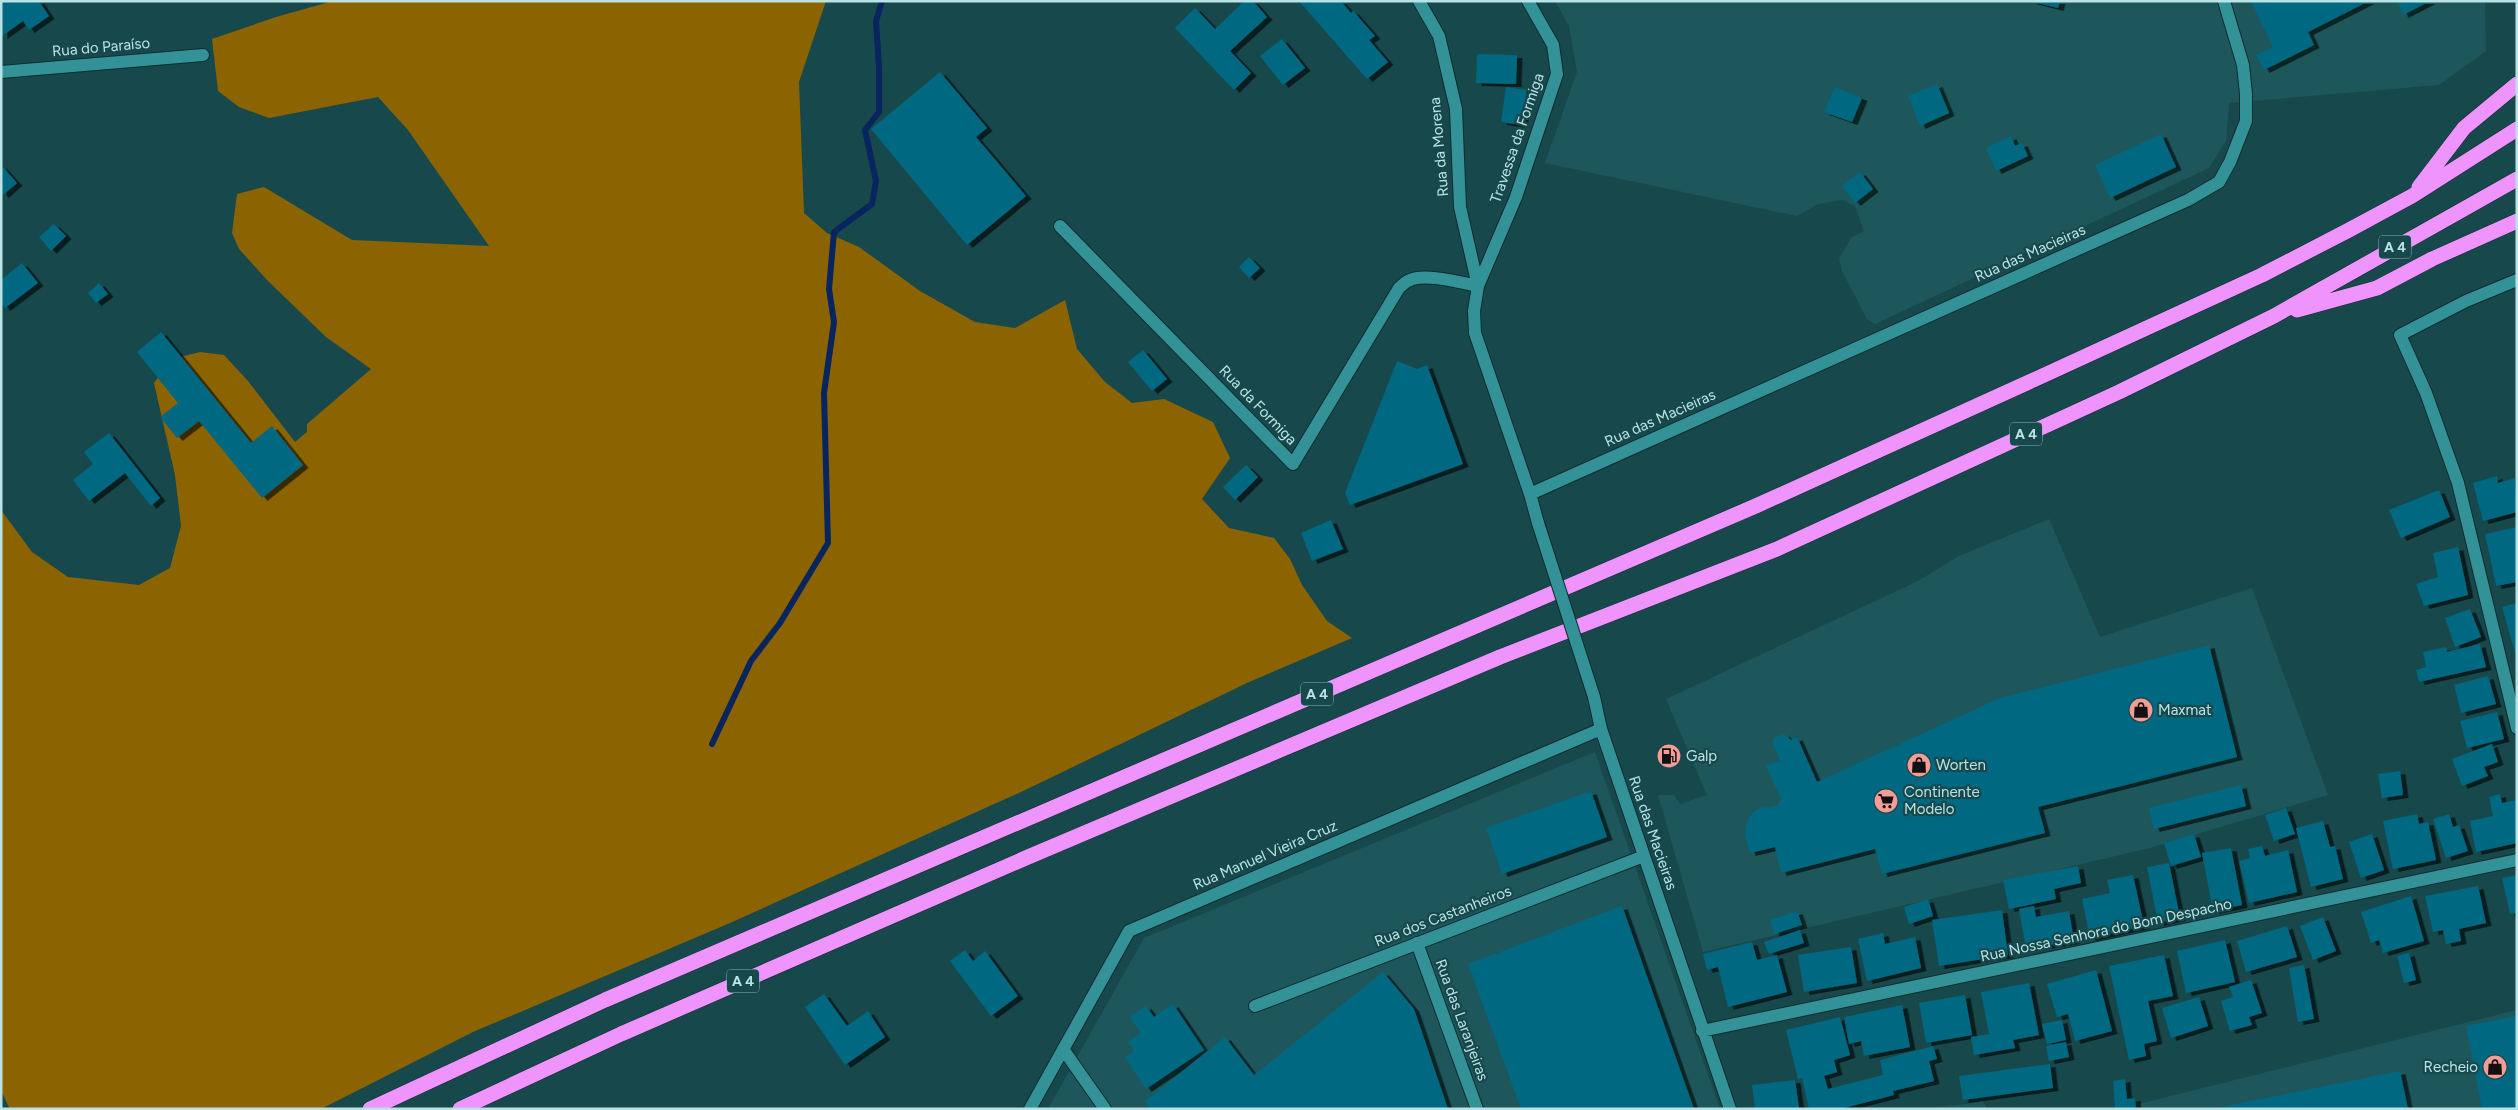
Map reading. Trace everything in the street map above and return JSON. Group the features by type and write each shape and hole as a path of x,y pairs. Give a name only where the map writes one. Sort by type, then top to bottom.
{"highway":[{"path":"2412,196 2464,128 2517,84"},
{"name":"A 4","path":"370,1109 614,996 1758,505 2262,275 2412,196 2517,129"},
{"name":"A 4","path":"460,1109 648,1022 1028,857 1455,676 1777,550 2119,392 2274,316 2517,179"},
{"path":"2274,316 2378,288 2432,259 2517,221"}],"street":[{"name":"Rua da Morena","path":"1419,1 1439,36 1456,109 1460,207 1478,286"},
{"name":"Travessa da Formiga","path":"1478,286 1516,197 1556,74 1553,45 1528,1"},
{"name":"Rua das Macieiras","path":"1730,1109 1601,729 1594,697 1530,494 2188,200 2219,182 2230,162 2246,121 2243,65 2224,1"},
{"name":"Rua do Paraíso","path":"1,72 203,55"},
{"name":"Rua da Formiga","path":"1060,226 1293,464 1399,288 1409,280 1430,278 1454,280 1478,286"},
{"path":"2517,280 2466,301 2400,335 2426,393 2458,483 2517,728"},
{"path":"1478,286 1474,311 1475,333 1530,494"},
{"name":"Rua Manuel Vieira Cruz","path":"1030,1109 1129,931 1601,729"},
{"name":"Rua dos Castanheiros","path":"1255,1006 1644,856"},
{"name":"Rua Nossa Senhora do Bom Despacho","path":"1702,1031 2517,860"},
{"name":"Rua das Laranjeiras","path":"1417,943 1477,1109"},
{"path":"1063,1049 1105,1109"}],"shaded area":[{"path":"333,1 826,1 799,82 804,213 827,233 859,247 920,291 975,322 1015,328 1065,300 1077,349 1105,382 1132,403 1164,399 1213,422 1230,458 1202,499 1229,528 1274,538 1290,559 1302,585 1327,621 1352,638 1249,682 1021,792 730,923 473,1032 321,1109 10,1109 1,1091 1,510 32,552 68,577 139,585 170,568 181,526 175,475 154,383 172,359 200,352 224,355 248,381 295,442 307,432 307,424 371,369 326,337 267,280 239,249 232,233 237,194 264,187 352,240 489,246 408,130 378,97 269,118 239,107 218,91 212,39 276,17"},
{"path":"1555,1 2485,1 2486,51 2439,85 2229,103 2226,141 2209,168 1875,324 1867,319 1842,271 1839,258 1852,237 1864,231 1855,206 1842,200 1818,204 1797,216 1545,163 1577,72 1569,26"},
{"path":"2049,519 2100,637 2252,588 2328,795 2150,848 1703,952 1658,795 1674,795 1680,804 1707,795 1666,699 1916,582 1959,556"},
{"path":"1595,752 1720,1109 1048,1109 1144,938"},
{"path":"2517,1010 2517,1109 2118,1109 2461,1024"},
{"path":"1983,1102 1987,1109 1922,1109"}],"building":[{"path":"1,1 39,1 49,16 29,30 23,21 2,36"},
{"path":"1244,1 1253,1 1267,17 1230,51 1251,73 1234,90 1175,28 1195,8 1215,29"},
{"path":"1299,1 1341,1 1351,13 1353,11 1375,36 1369,40 1388,62 1367,79"},
{"path":"2030,1 2060,1 2058,8"},
{"path":"2251,1 2369,1 2308,32 2314,45 2264,70 2256,55 2273,47"},
{"path":"2397,1 2430,1 2403,15"},
{"path":"1282,39 1305,68 1283,85 1260,56"},
{"path":"1477,54 1517,55 1516,84 1476,83"},
{"path":"940,72 987,128 976,137 1026,196 967,245 871,129"},
{"path":"1937,84 1949,113 1920,126 1908,96"},
{"path":"1506,87 1527,90 1522,125 1501,122"},
{"path":"1835,87 1862,98 1852,122 1824,112"},
{"path":"2161,134 2176,167 2110,198 2095,165"},
{"path":"2011,136 2015,146 2022,143 2028,156 1996,171 1986,148"},
{"path":"1,165 17,183 3,195 1,192"},
{"path":"1860,172 1873,189 1855,203 1842,186"},
{"path":"54,224 66,236 51,251 39,237"},
{"path":"1249,257 1260,268 1249,278 1239,267"},
{"path":"22,263 38,283 5,308 1,303 1,280"},
{"path":"99,283 108,294 96,303 88,293"},
{"path":"161,332 251,443 272,426 303,465 262,498 199,421 177,438 160,417 178,403 137,352"},
{"path":"1143,350 1167,379 1152,391 1128,362"},
{"path":"1397,361 1417,369 1427,365 1463,464 1350,505 1345,493"},
{"path":"109,433 160,498 151,506 125,473 89,501 73,480 93,464 84,452"},
{"path":"1246,465 1258,477 1235,500 1223,487"},
{"path":"2497,476 2498,483 2515,478 2517,512 2483,521 2473,483"},
{"path":"2439,490 2450,517 2401,538 2389,510"},
{"path":"1331,520 1343,549 1312,561 1301,533"},
{"path":"2517,527 2517,582 2496,586 2485,534"},
{"path":"2458,547 2468,595 2424,606 2416,584 2438,577 2433,553"},
{"path":"2517,603 2517,655 2516,656 2502,607"},
{"path":"2470,609 2481,637 2455,647 2445,618"},
{"path":"2480,644 2486,667 2419,682 2416,670 2426,667 2423,652 2446,647 2447,652"},
{"path":"2209,645 2237,757 2038,807 2045,833 1882,874 1875,849 1781,873 1775,847 1750,853 1745,835 1746,824 1753,812 1764,806 1765,808 1778,805 1781,799 1766,766 1780,760 1773,744 1774,738 1784,734 1791,740 1797,737 1817,782 2000,698"},
{"path":"2488,676 2496,704 2461,713 2454,685"},
{"path":"2497,712 2504,739 2467,748 2460,721"},
{"path":"2492,744 2498,762 2484,767 2488,776 2462,786 2452,759"},
{"path":"2400,771 2403,795 2382,798 2378,774"},
{"path":"2241,785 2246,806 2154,829 2149,808"},
{"path":"1591,791 1607,837 1502,874 1486,828"},
{"path":"2500,794 2502,803 2517,800 2517,843 2476,852 2470,821 2493,816 2489,797"},
{"path":"2286,808 2295,834 2274,841 2265,815"},
{"path":"2417,814 2419,824 2428,822 2436,860 2393,869 2383,821"},
{"path":"2449,814 2453,827 2459,825 2468,851 2446,858 2433,819"},
{"path":"2323,821 2330,847 2335,846 2343,879 2311,887 2296,828"},
{"path":"2194,834 2201,857 2171,866 2164,843"},
{"path":"2372,834 2384,870 2361,878 2349,842"},
{"path":"2262,846 2265,856 2288,850 2297,892 2249,903 2239,861 2250,858 2248,849"},
{"path":"2231,848 2242,905 2213,911 2202,853"},
{"path":"2169,863 2180,918 2158,923 2147,867"},
{"path":"2078,866 2081,883 2054,889 2056,899 2009,909 2003,880"},
{"path":"2133,875 2144,926 2090,938 2082,899 2110,893 2107,880"},
{"path":"2517,875 2517,913 2510,914 2502,878"},
{"path":"2478,886 2486,923 2459,929 2461,941 2446,944 2443,930 2433,932 2425,896"},
{"path":"2411,896 2424,941 2383,953 2379,940 2371,943 2361,912"},
{"path":"1928,899 1933,916 1909,924 1904,907"},
{"path":"1622,906 1694,1109 1521,1109 1468,964"},
{"path":"2034,906 2036,917 2069,911 2074,941 2026,949 2019,909"},
{"path":"2002,910 2008,955 1939,966 1932,920"},
{"path":"1797,911 1802,925 1774,934 1770,920"},
{"path":"2323,917 2336,951 2313,960 2300,926"},
{"path":"2287,926 2297,957 2246,972 2237,941"},
{"path":"1800,930 1804,943 1769,954 1764,942"},
{"path":"1883,933 1885,944 1915,937 1921,968 1867,981 1858,939"},
{"path":"2225,940 2235,982 2186,993 2177,951"},
{"path":"1752,942 1757,960 1777,955 1787,992 1728,1007 1718,967 1707,970 1703,954"},
{"path":"1851,947 1857,983 1804,992 1798,955"},
{"path":"965,950 973,961 985,951 1018,996 991,1016 950,961"},
{"path":"2409,953 2416,980 2404,983 2397,956"},
{"path":"2164,955 2173,996 2148,1001 2157,1041 2144,1044 2146,1056 2129,1060 2109,966"},
{"path":"2304,965 2314,1019 2298,1022 2289,968"},
{"path":"2096,970 2112,1031 2075,1041 2068,1014 2057,1017 2047,984"},
{"path":"1383,972 1414,1009 1448,1109 1150,1109 1145,1101 1225,1037 1254,1075"},
{"path":"2251,980 2262,1013 2249,1017 2252,1025 2230,1031 2221,1001 2233,997 2229,987"},
{"path":"2029,983 2039,1035 2013,1040 2015,1048 1974,1055 1971,1037 1989,1034 1981,992"},
{"path":"824,994 847,1026 868,1011 885,1037 845,1065 805,1007"},
{"path":"1965,995 1972,1035 1926,1043 1919,1003"},
{"path":"2199,997 2208,1026 2171,1038 2162,1008"},
{"path":"1173,1004 1204,1050 1146,1089 1125,1057 1134,1051 1128,1042 1141,1033 1130,1017 1146,1006 1154,1017"},
{"path":"1902,1005 1910,1047 1864,1056 1861,1041 1849,1044 1844,1017"},
{"name":"Recheio","path":"2517,1016 2517,1109 2482,1109 2466,1026"},
{"path":"1840,1017 1850,1055 1834,1060 1837,1072 1824,1076 1828,1089 1883,1075 1880,1060 1933,1046 1937,1059 1929,1061 1934,1081 1893,1091 1894,1095 1840,1109 1809,1109 1802,1078 1798,1079 1786,1030"},
{"path":"2062,1020 2066,1040 2047,1044 2042,1024"},
{"path":"2066,1042 2069,1057 2049,1061 2046,1046"},
{"path":"2050,1064 2053,1088 1963,1100 1959,1076"},
{"path":"2400,1071 2408,1109 2216,1108"},
{"path":"2125,1079 2127,1099 2135,1098 2136,1108 2115,1109 2113,1081"},
{"path":"1795,1080 1799,1108 1755,1109 1752,1085"}],"waterway":[{"path":"712,744 751,661 780,623 828,543 824,393 834,322 829,289 834,232 872,204 876,181 865,130 879,112 876,21 882,1"}],"place":[{"name":"Maxmat","path":"2141,710"},
{"name":"Galp","path":"1669,756"},
{"name":"Worten","path":"1919,765"},
{"name":"Continente Modelo","path":"1886,801"},
{"name":"Recheio","path":"2495,1067"}]}
